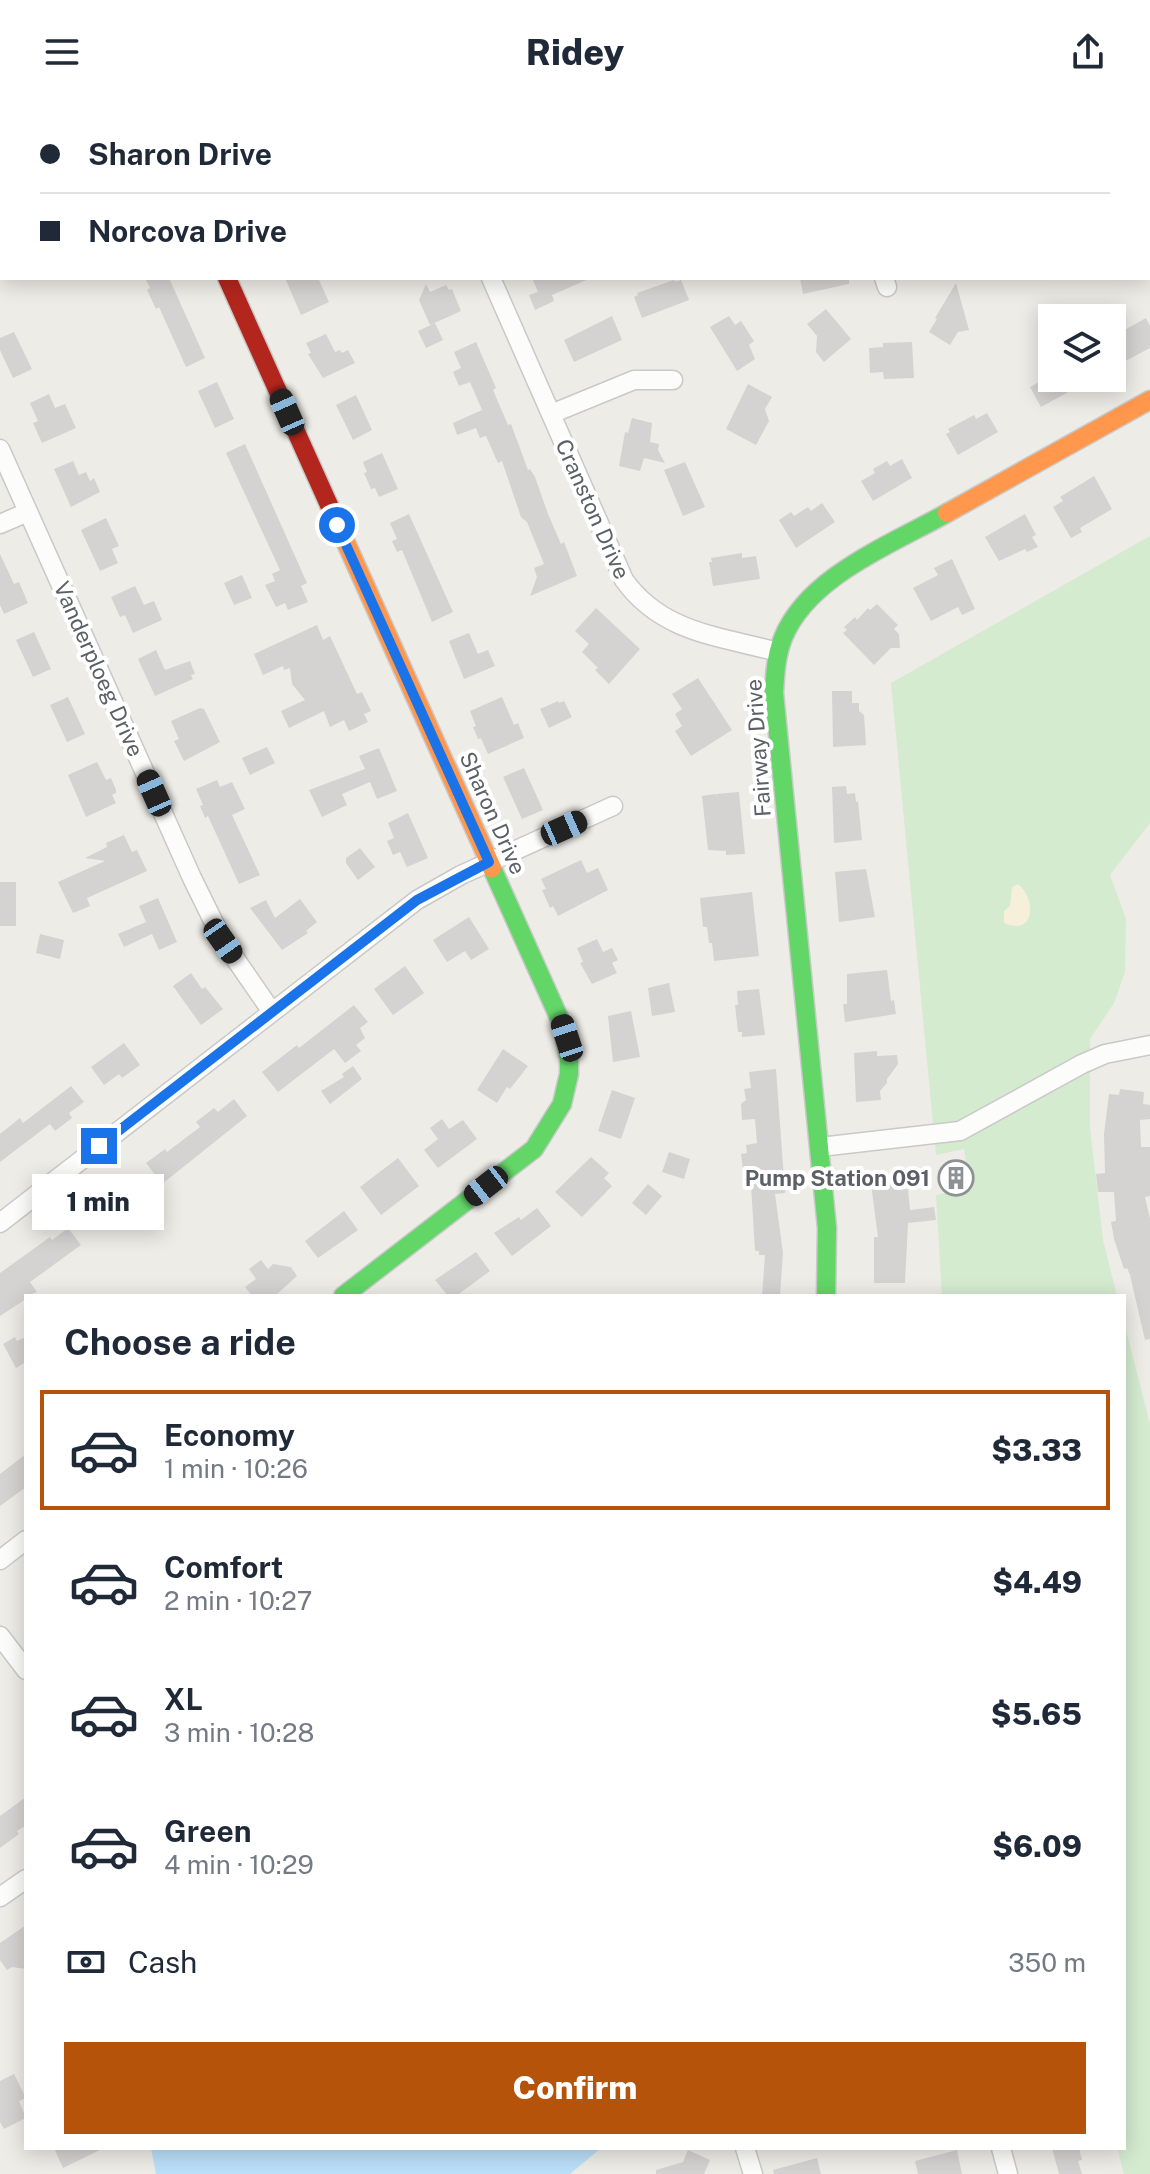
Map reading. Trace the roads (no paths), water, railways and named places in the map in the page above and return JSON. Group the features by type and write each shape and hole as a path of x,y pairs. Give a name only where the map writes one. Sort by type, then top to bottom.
{"street":[{"name":"Sharon Drive","path":"228,280 564,1030 569,1054 570,1077 565,1099 551,1128 534,1149 346,1294"},
{"name":"Cranston Drive","path":"492,280 624,580 636,596 652,611 673,623 778,652"},
{"path":"551,414 634,380 673,380"},
{"name":"Fairway Drive","path":"826,1294 827,1228 820,1147 774,693 782,638 794,616 820,588 841,572 1150,400"},
{"name":"Vanderploeg Drive","path":"0,449 192,878 223,941 272,1012"},
{"path":"0,524 28,512"},
{"path":"0,1223 417,900 489,862 613,806"},
{"path":"820,1147 939,1136 960,1131 1082,1064 1105,1054 1150,1045"},
{"path":"0,1560 24,1542"},
{"path":"0,1636 24,1667"},
{"path":"0,1897 24,1880"},
{"path":"746,2150 753,2174"},
{"path":"1002,2150 1008,2174"}],"water":[{"path":"151,2150 599,2150 570,2174 156,2174"}],"place":[{"name":"Pump Station 091","path":"956,1178"}]}
